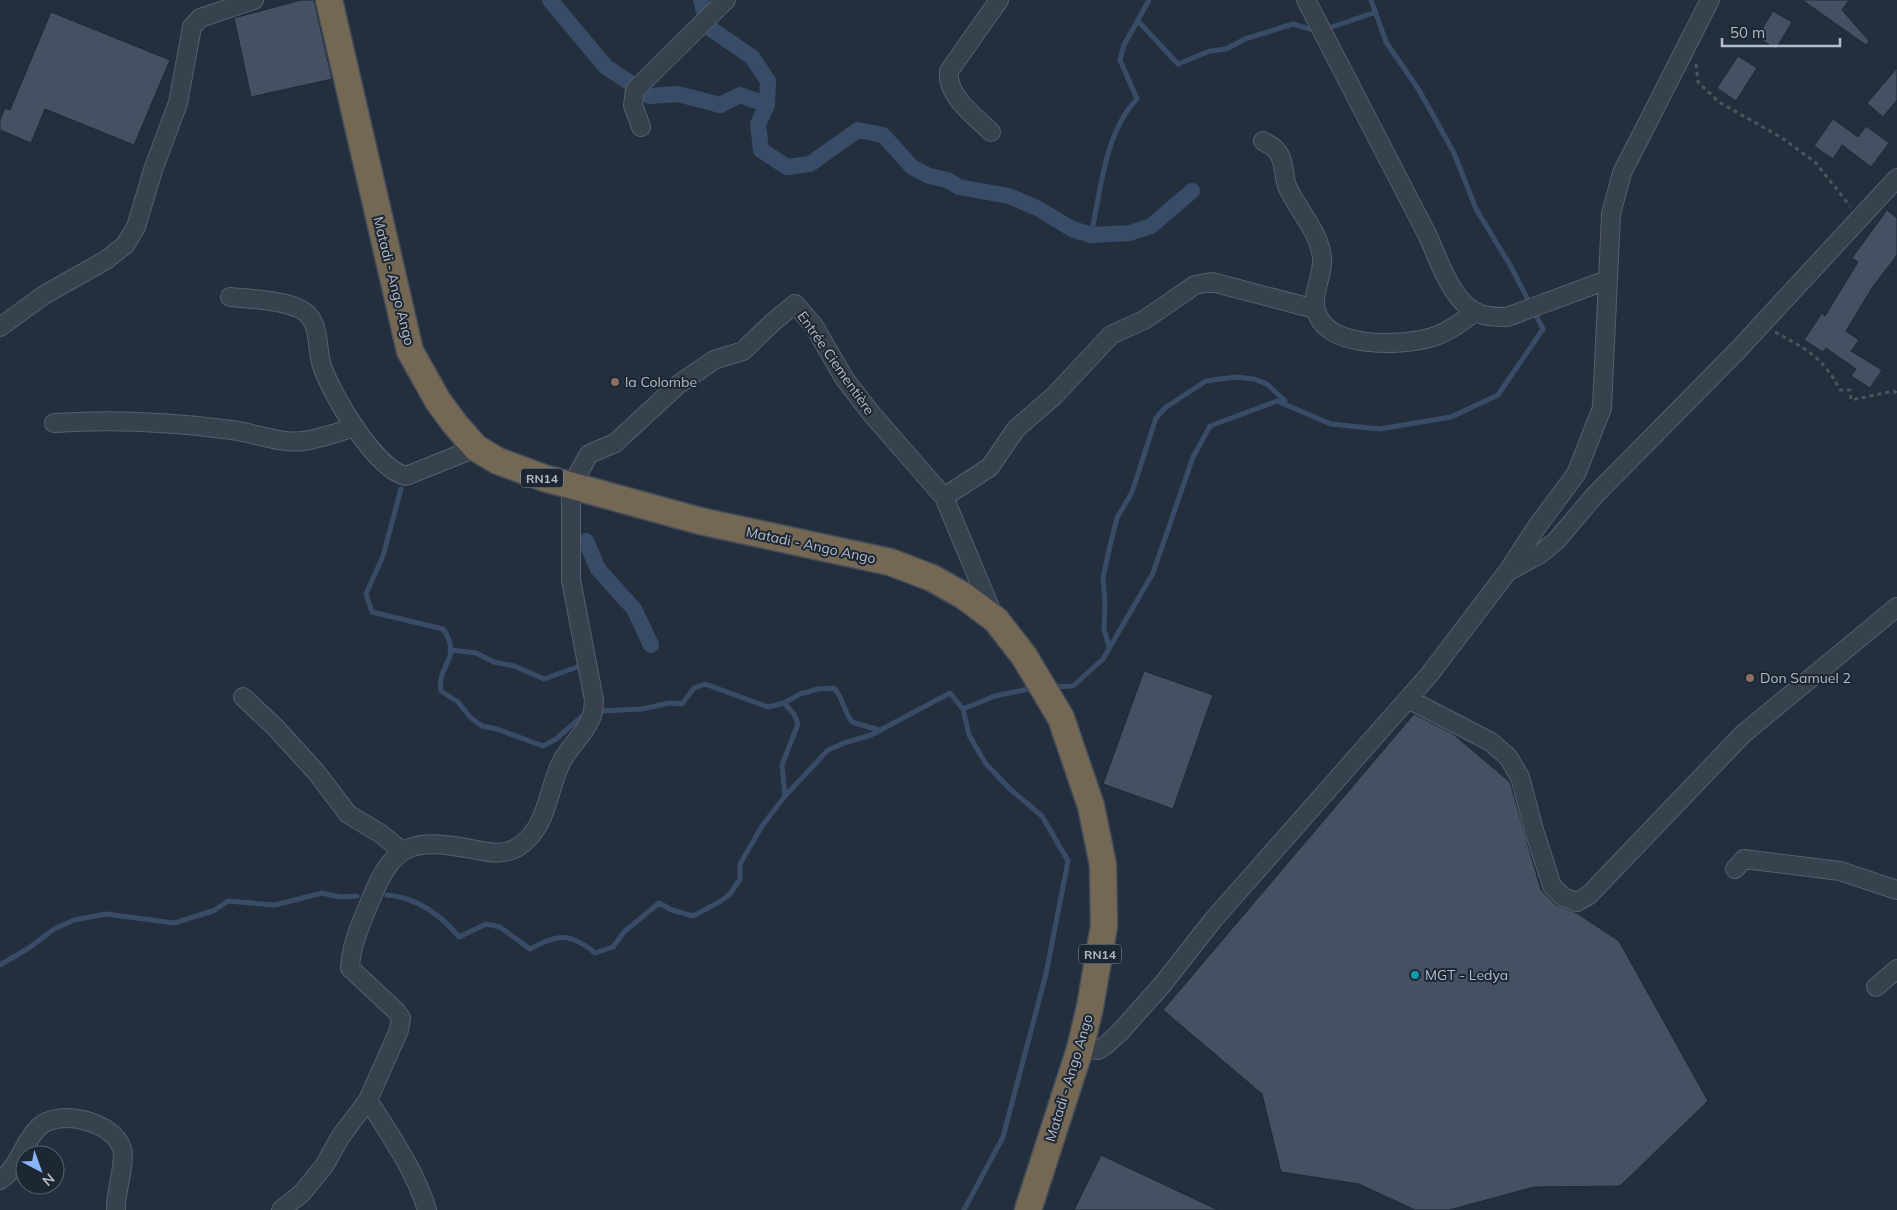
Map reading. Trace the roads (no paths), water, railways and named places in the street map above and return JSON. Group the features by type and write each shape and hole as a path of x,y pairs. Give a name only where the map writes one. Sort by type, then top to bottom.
{"highway":[{"name":"Matadi - Ango Ango","path":"329,0 410,351 438,401 476,448 498,461 571,486 700,521 890,562 932,578 964,596 996,620 1024,656 1043,688 1060,718 1091,806 1103,865 1104,926 1090,1007 1080,1049 1028,1210"}],"street":[{"path":"0,327 24,307 106,260 125,245 136,227 178,103 192,27 200,18 254,0"},
{"path":"640,127 633,105 635,90 726,0"},
{"path":"991,132 960,100 951,89 948,80 949,71 999,0"},
{"path":"1306,0 1424,228 1444,274 1462,301 1475,312 1490,316 1507,317 1607,280"},
{"path":"1080,1049 1098,1050 1106,1045 1162,985 1213,920 1429,675 1508,571 1538,525 1576,474 1602,408 1611,214 1622,173 1710,0"},
{"path":"1263,141 1276,150 1282,162 1287,185 1317,236 1322,259 1315,310 1323,324 1338,334 1360,342 1385,344 1429,338 1451,329 1475,312"},
{"path":"1508,571 1540,554 1556,541 1595,494 1761,325 1897,178"},
{"path":"944,497 990,468 1016,429 1054,396 1111,335 1144,320 1195,286 1212,282 1315,310"},
{"path":"230,297 286,304 304,311 312,319 322,364 333,392 354,427 397,474 406,476 476,448"},
{"name":"Entrée Ciementière","path":"571,486 589,454 615,443 678,384 714,360 743,351 795,304 814,326 844,378 870,412 944,497 996,620"},
{"path":"54,423 145,421 234,430 290,441 304,441 354,427"},
{"path":"281,1210 302,1193 324,1166 341,1136 368,1100 399,1030 401,1018 350,968 350,955 376,885 388,863 402,851 422,843 444,844 496,854 517,848 536,831 548,807 555,776 564,756 592,717 594,700 571,580 571,486"},
{"path":"1408,699 1491,742 1508,757 1520,777 1552,886 1563,897 1577,902 1590,895 1743,734 1897,607"},
{"path":"243,697 316,772 348,814 382,834 402,851"},
{"path":"1735,869 1744,859 1783,862 1840,871 1897,890"},
{"path":"1876,987 1897,969"},
{"path":"368,1100 406,1161 427,1210"},
{"path":"0,1180 17,1163 38,1127 51,1120 63,1117 76,1118 102,1128 117,1139 123,1150 116,1196 116,1210"}],"waterway":[{"path":"550,0 606,67 650,96 678,94 720,105 740,95 767,105"},
{"path":"701,0 708,27 752,57 768,81 767,105 758,124 761,150 787,167 810,164 858,130 883,135 912,167 929,176 947,180 959,187 1009,196 1039,209 1072,229 1091,235 1130,233 1151,226 1192,191"},
{"path":"1091,235 1105,163 1111,145 1117,128 1137,99 1120,60 1124,45 1149,0"},
{"path":"1052,687 1073,686 1103,659 1153,573 1193,457 1210,426 1277,401 1331,424 1380,429 1451,417 1498,395 1543,329 1510,265 1476,209 1454,153 1419,90 1386,42 1371,0"},
{"path":"1326,29 1376,12"},
{"path":"1138,21 1178,64 1210,51 1226,49 1245,39 1293,24 1317,31"},
{"path":"1109,647 1104,629 1103,578 1117,518 1132,492 1156,418 1166,407 1206,381 1220,379 1236,377 1254,379 1267,384 1285,401"},
{"path":"401,489 383,556 366,594 372,612 443,629 449,640 451,650 441,677 441,691 458,702 471,718 482,726 497,729 543,746 556,739 585,714"},
{"path":"586,541 598,569 634,609 651,645"},
{"path":"450,650 476,653 494,662 514,666 544,679 580,666"},
{"path":"601,711 642,709 669,703 682,704 694,688 705,684 768,707 784,703 800,694 818,689 834,688 852,722 879,730"},
{"path":"964,1210 1003,1137 1046,974 1068,861 1042,816 1010,789 986,764 969,735 963,709 995,696 1033,688"},
{"path":"387,895 398,896 418,903 444,921 459,937 486,924 500,927 530,949 548,940 563,938 578,941 595,953 613,947 624,932 659,903 672,910 693,916 730,894 740,879 740,864 762,826 785,796 828,750 871,735 950,693 963,709"},
{"path":"784,703 794,714 798,724 782,765 785,796"},
{"path":"0,965 29,948 54,929 74,920 106,914 174,923 213,911 228,901 275,905 322,893 340,897 357,896"}],"place":[{"name":"la Colombe","path":"615,382"},
{"name":"Don Samuel 2","path":"1750,678"},
{"name":"MGT - Ledya","path":"1415,975"}]}
